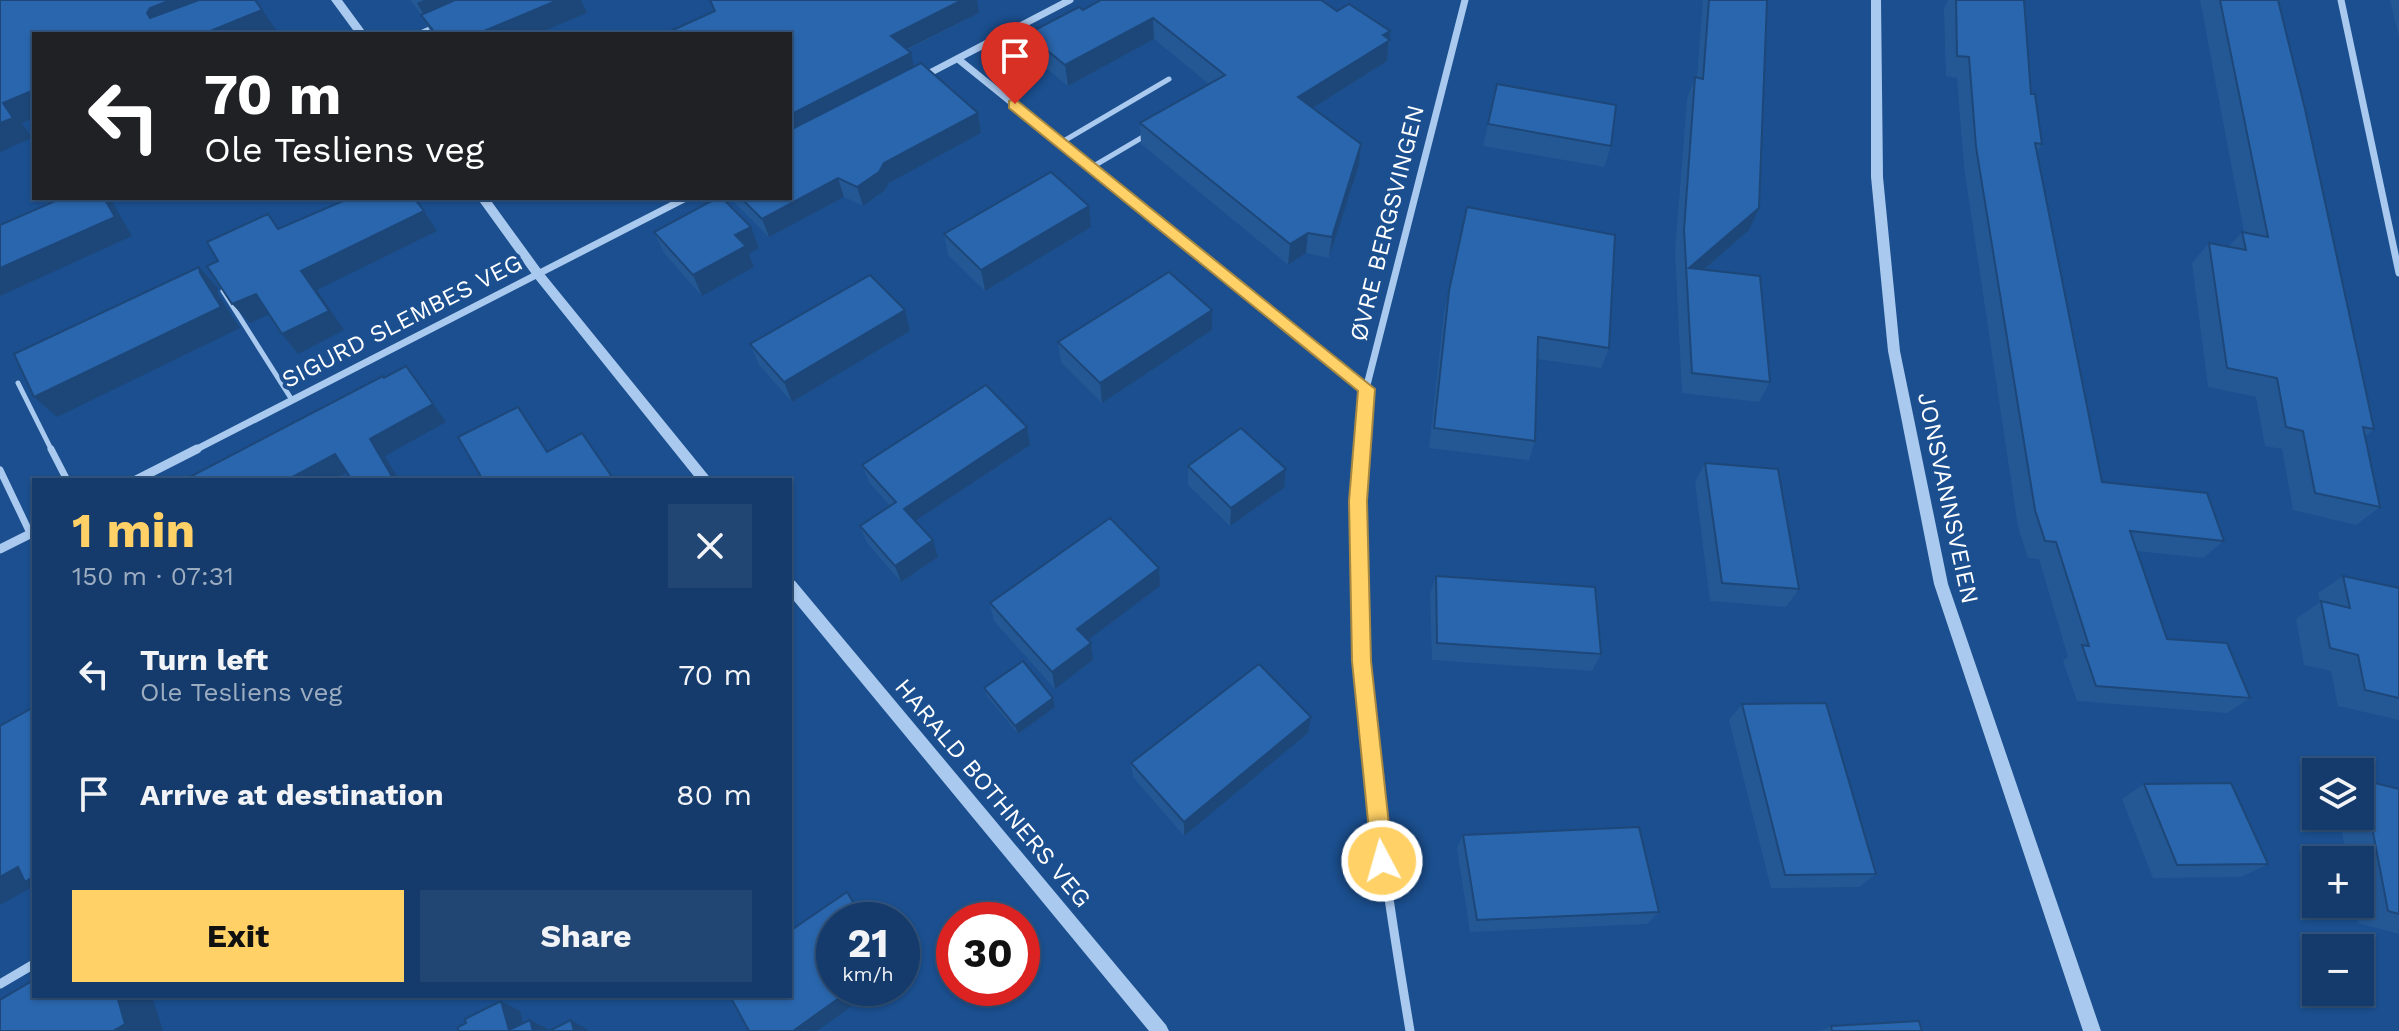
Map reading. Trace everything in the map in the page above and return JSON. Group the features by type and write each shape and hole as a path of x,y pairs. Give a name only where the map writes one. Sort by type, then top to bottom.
{"street":[{"path":"336,0 360,32"},
{"name":"ØVRE BERGSVINGEN","path":"1410,1031 1382,861 1362,661 1358,501 1366,389 1465,0"},
{"name":"JONSVANNSVEIEN","path":"1876,0 1877,177 1894,351 1941,584 2092,1031"},
{"path":"2341,0 2399,273"},
{"path":"916,80 1066,1"},
{"path":"958,59 1366,389"},
{"path":"484,200 538,274 703,478"},
{"name":"SIGURD SLEMBES VEG","path":"140,478 682,200"},
{"path":"0,549 32,533"},
{"name":"HARALD BOTHNERS VEG","path":"792,587 1160,1031"},
{"path":"0,984 32,965"}],"lane":[{"path":"423,32 445,23"},
{"path":"1062,142 1169,79"},
{"path":"1092,167 1155,130"},
{"path":"223,291 292,400"},
{"path":"18,383 66,478"},
{"path":"0,470 32,533"}],"building":[{"path":"0,0 171,0 150,8 147,13 150,18 199,0 255,0 262,10 208,32 32,32 32,91 3,103 13,118 0,123"},
{"path":"455,0 558,0 482,32 434,32 421,15"},
{"path":"710,0 962,0 891,36 911,53 792,114 792,32 668,32 715,11"},
{"path":"1101,0 1321,0 1337,11 1349,4 1390,31 1383,35 1390,40 1298,97 1361,144 1332,237 1308,233 1290,244 1140,123 1225,75 1153,18 1065,65 1027,34 1079,7 1083,10"},
{"path":"1709,0 1767,0 1759,208 1689,268 1760,276 1770,382 1692,373 1684,230 1695,77 1703,79"},
{"path":"1956,0 2024,0 2031,94 2035,94 2042,144 2035,143 2102,482 2207,493 2224,541 2130,531 2167,639 2227,643 2250,698 2096,686 2082,645 2089,646 2056,542 2045,541 2035,510 1976,147 1969,57 1957,56"},
{"path":"2220,0 2278,0 2305,109 2374,429 2363,427 2380,507 2315,493 2303,431 2286,427 2277,378 2227,368 2209,243 2246,250 2242,232 2268,237"},
{"path":"921,63 978,113 884,163 879,172 857,187 838,178 762,219 743,200 792,200 792,129"},
{"path":"1497,84 1616,105 1611,146 1488,124"},
{"path":"1051,172 1089,206 981,270 944,234"},
{"path":"57,200 105,200 115,217 0,268 0,225"},
{"path":"345,200 416,200 424,211 301,271 329,311 282,334 256,294 232,304 207,266 218,261 207,242 268,214 278,229"},
{"path":"713,200 724,200 751,227 735,235 746,246 693,275 654,232"},
{"path":"1467,207 1615,235 1609,348 1538,337 1535,441 1434,428 1449,291"},
{"path":"199,267 221,307 34,397 14,354"},
{"path":"1169,272 1212,310 1100,383 1058,342"},
{"path":"870,275 905,310 784,382 750,344"},
{"path":"406,366 433,404 370,439 393,478 351,478 335,454 291,478 188,478 383,376"},
{"path":"986,385 1027,427 904,509 933,540 895,566 860,526 896,502 862,465"},
{"path":"518,407 547,452 582,433 613,478 482,478 458,437"},
{"path":"1241,428 1286,469 1231,508 1188,466"},
{"path":"1705,463 1778,469 1799,589 1722,583"},
{"path":"1110,518 1159,568 1077,629 1091,643 1052,672 990,603"},
{"path":"1436,576 1595,587 1601,654 1437,643"},
{"path":"2343,576 2399,588 2399,698 2365,690 2358,655 2330,648 2321,601 2350,608"},
{"path":"1023,661 1053,698 1015,726 984,688"},
{"path":"1259,664 1311,717 1184,822 1131,763"},
{"path":"1826,703 1876,874 1785,875 1742,704"},
{"path":"32,708 32,877 25,882 18,867 0,877 0,726"},
{"path":"2231,783 2268,864 2177,865 2144,784"},
{"path":"2374,783 2399,789 2399,914 2388,911 2373,830"},
{"path":"1639,827 1659,912 1477,920 1463,835"},
{"path":"847,892 853,902 832,902"},
{"path":"816,913 816,1006 828,1006 793,1031 749,1031 731,998 792,998 792,930"},
{"path":"32,981 32,998 118,998 125,1024 113,1031 0,1031 0,1000"},
{"path":"501,1001 509,1030 530,1020 533,1031 458,1031 458,1027 466,1023 465,1019"},
{"path":"571,1020 574,1031 549,1031"},
{"path":"1919,1021 1922,1031 1832,1031 1831,1026"}],"route":[{"path":"1015,104 1366,389 1358,501 1362,661 1382,861"}]}
